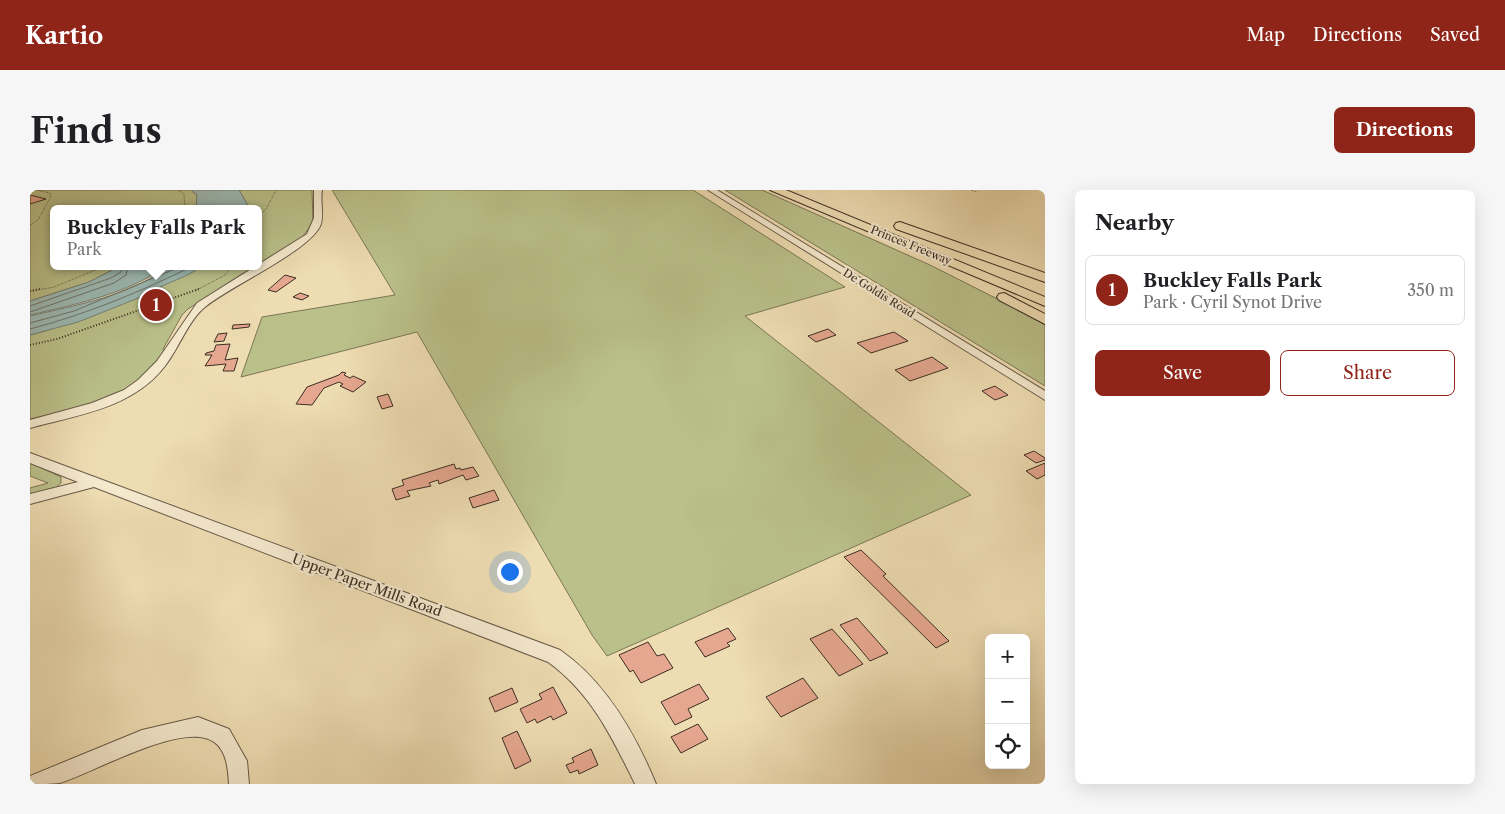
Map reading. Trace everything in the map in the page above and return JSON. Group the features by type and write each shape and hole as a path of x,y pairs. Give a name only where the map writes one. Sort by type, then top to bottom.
{"highway":[{"name":"Princes Freeway","path":"776,190 873,223"},
{"name":"Princes Freeway","path":"803,190 1045,302"},
{"path":"873,223 1045,320"},
{"name":"Princes Freeway","path":"1045,278 894,224 1045,288"}],"street":[{"path":"262,266 310,236 319,222 316,197 318,190"},
{"name":"De Goldis Road","path":"712,190 1045,396"},
{"path":"30,424 97,406 118,397 145,381 166,358 191,317 201,305 256,270"},
{"name":"Upper Paper Mills Road","path":"30,458 554,656 577,672 599,698 646,784"},
{"path":"30,499 92,483"},
{"path":"35,784 142,739 198,726 222,736 236,761 239,784"}],"path":[{"path":"30,225 38,220 51,196 50,193 36,190"},
{"path":"178,190 184,194 186,205"},
{"path":"262,213 276,190"},
{"path":"972,190 977,192"},
{"path":"30,291 54,287 95,270"},
{"path":"30,346 57,339 200,289 225,275 228,270"}],"green space":[{"path":"30,190 191,190 197,195 196,205 50,205 50,270 112,270 89,282 30,301"},
{"path":"239,190 312,190 313,223 300,240 262,262 262,205 248,205"},
{"path":"332,190 693,190 845,287 745,316 971,495 607,656 592,635 417,332 241,377 262,317 395,295"},
{"path":"725,190 762,190 930,265 1045,323 1045,386"},
{"path":"193,270 249,270 188,309 182,315 163,349 164,352 135,385 97,403 30,419 30,335 134,299"},
{"path":"30,463 61,477 61,483 52,491 30,498 30,488 48,483 30,476"}],"water":[{"path":"191,190 239,190 248,205 196,205 197,195"},
{"path":"112,270 161,270 135,284 101,297 30,315 30,301 89,282"},
{"path":"163,270 195,270 151,293 78,322 30,335 30,316 102,298 138,285"}],"building":[{"path":"30,195 46,199 30,204"},
{"path":"285,275 296,278 276,292 268,290"},
{"path":"300,293 309,296 302,300 293,297"},
{"path":"250,324 249,327 232,329 233,325"},
{"path":"828,329 836,335 816,342 808,336"},
{"path":"894,332 908,341 871,353 857,343"},
{"path":"227,333 224,341 214,342 218,334"},
{"path":"230,344 225,360 238,358 234,371 223,371 226,364 205,366 212,355 205,355 206,353 214,351 216,345"},
{"path":"932,357 948,368 910,381 895,370"},
{"path":"342,372 346,373 344,375 350,378 353,376 366,382 353,392 340,386 343,384 339,382 324,388 312,405 296,404 307,387 339,375"},
{"path":"995,386 1008,395 995,400 982,391"},
{"path":"388,394 393,406 382,409 377,397"},
{"path":"1034,451 1045,458 1045,460 1036,463 1024,455"},
{"path":"1045,463 1045,475 1037,479 1026,471"},
{"path":"454,464 456,469 460,468 461,470 473,467 479,476 466,480 463,475 439,484 438,480 429,483 431,486 407,491 410,496 396,500 392,489 404,485 402,480"},
{"path":"494,490 499,500 473,508 469,498"},
{"path":"861,550 886,574 883,576 949,641 936,648 844,557"},
{"path":"857,618 888,653 870,661 840,625"},
{"path":"728,628 736,639 727,643 730,646 705,657 695,642"},
{"path":"832,629 863,664 839,676 810,639"},
{"path":"648,642 657,656 664,654 673,668 641,683 633,670 630,672 619,655"},
{"path":"803,678 818,698 781,717 766,697"},
{"path":"699,684 709,699 688,709 692,717 675,725 661,702"},
{"path":"553,687 567,713 553,720 551,716 537,723 535,719 527,723 520,709 542,699 539,694"},
{"path":"512,688 518,702 495,712 489,698"},
{"path":"698,724 708,739 681,753 671,737"},
{"path":"517,731 531,761 515,769 502,738"},
{"path":"591,749 598,765 579,774 578,770 570,773 566,765 574,762 572,758"}],"place":[{"name":"Buckley Falls Park","path":"156,305"}]}
